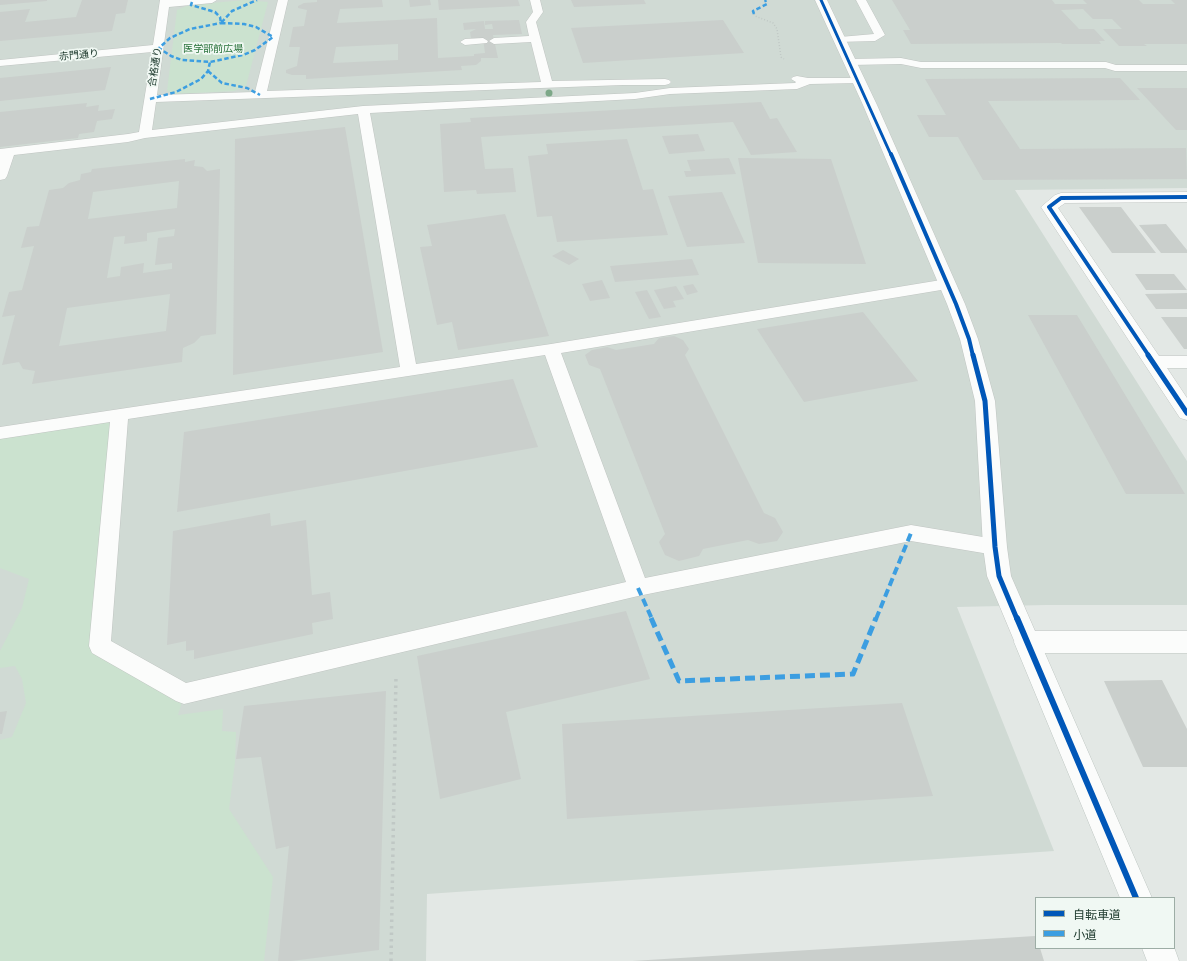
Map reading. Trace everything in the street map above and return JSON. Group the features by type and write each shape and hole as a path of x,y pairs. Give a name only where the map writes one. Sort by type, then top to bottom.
{"street":[{"path":"821,0 870,105 969,339 985,400 995,547 1000,576 1136,897"},
{"path":"1187,197 1061,198 1049,207 1187,413"},
{"path":"1153,362 1187,362"},
{"path":"1027,642 1187,642"},
{"path":"1158,949 1163,961"}],"lane":[{"path":"165,2 212,0"},
{"path":"260,95 283,0"},
{"path":"535,0 538,12 531,22 546,84"},
{"path":"840,40 875,38 880,35 861,0"},
{"name":"合格通り","path":"145,134 165,2"},
{"path":"494,41 535,39"},
{"path":"465,42 484,41"},
{"name":"赤門通り","path":"0,62 159,48"},
{"path":"850,62 901,61 921,65 1103,62 1187,57"},
{"path":"1103,62 1115,68 1187,68"},
{"path":"150,99 546,84 680,82 792,78 808,81 858,80"},
{"path":"0,176 4,152 128,138 145,134 363,110 636,96 670,91 797,86 808,81"},
{"path":"565,84 568,100"},
{"path":"401,108 402,90"},
{"path":"284,94 286,119"},
{"path":"363,110 409,370"},
{"path":"0,432 551,349 947,284"},
{"path":"551,349 638,588"},
{"path":"120,414 100,646 184,694 638,588 911,533 995,547"}],"path":[{"path":"754,14 755,16 773,23 777,29 781,57 785,59"},
{"path":"391,961 396,644"}],"shaded area":[{"path":"0,0 1187,0 1187,188 1015,190 1187,461 1187,605 1046,605 957,607 1054,851 427,894 426,961 0,961"}],"green space":[{"name":"医学部前広場","path":"245,0 268,2 246,86 234,91 174,94 167,91 177,10 189,5"},
{"path":"114,419 92,652 182,702 178,715 223,709 222,731 236,732 235,762 229,809 273,877 264,961 0,961 0,740 12,737 26,703 22,679 15,666 0,668 0,651 22,608 29,579 0,568 0,438"}],"building":[{"path":"0,0 47,0 47,1 0,5"},
{"path":"82,0 128,0 125,13 116,14 112,31 0,41 0,12 30,9 25,22 76,17"},
{"path":"317,0 382,0 383,7 340,9 337,23 437,18 438,58 474,56 474,54 485,53 483,38 471,38 470,32 476,29 464,30 463,23 484,21 485,29 493,29 492,24 485,25 485,21 519,20 522,34 493,35 498,58 481,58 481,61 476,65 461,66 462,70 306,79 306,75 292,75 286,73 286,70 297,66 300,47 289,47 293,27 304,26 307,10 298,8 298,6 304,3 317,2","holes":["398,44 398,60 333,63 336,47"]},
{"path":"409,0 430,0 431,5 410,7"},
{"path":"438,0 518,0 520,6 439,10"},
{"path":"571,0 644,0 646,4 574,7"},
{"path":"892,0 1052,0 1055,4 1087,4 1083,0 1139,0 1143,4 1175,4 1171,0 1187,0 1187,44 1144,44 1147,46 1119,46 1103,29 1122,29 1112,19 1093,19 1083,9 1061,10 1079,29 1094,29 1105,41 1099,41 1101,44 911,44 903,30 910,30"},
{"path":"723,20 744,53 583,63 571,28"},
{"path":"111,67 105,90 0,101 0,78"},
{"path":"1120,78 1140,100 988,101 1020,149 1186,148 1187,179 983,180 958,137 929,137 917,115 946,115 925,79"},
{"path":"1137,88 1187,88 1187,130 1176,130"},
{"path":"761,102 770,119 777,118 797,152 751,155 733,122 481,137 485,169 513,168 516,192 477,194 476,190 444,192 440,124 471,122 470,118"},
{"path":"87,103 86,107 99,105 98,111 115,109 112,119 97,121 94,132 79,134 78,138 0,147 0,112"},
{"path":"345,127 383,352 233,375 235,139"},
{"path":"698,134 705,151 669,154 662,136"},
{"path":"627,139 643,190 653,189 668,235 557,242 552,216 537,217 528,156 548,154 546,144"},
{"path":"729,158 736,174 686,177 684,171 691,171 687,160"},
{"path":"738,158 831,159 866,264 758,263"},
{"path":"185,159 185,162 195,160 194,166 203,167 207,171 220,169 216,334 201,336 194,343 183,348 182,362 32,384 35,371 23,369 19,362 2,365 15,315 2,317 9,292 22,290 34,246 21,248 27,227 39,226 49,190 63,188 69,183 80,180 81,174 91,172 92,169","holes":["179,181 177,208 88,219 93,192","175,229 174,236 158,238 155,265 172,263 172,269 143,273 144,263 121,267 120,276 107,278 114,237 125,236 124,244 147,241 147,233","170,294 166,331 59,346 67,308"]},
{"path":"722,192 745,243 687,247 668,196"},
{"path":"1079,207 1121,207 1156,253 1112,253"},
{"path":"505,214 549,336 458,350 452,322 437,325 420,247 432,246 427,225"},
{"path":"1166,224 1187,250 1187,253 1161,253 1139,225"},
{"path":"563,250 579,259 569,265 552,256"},
{"path":"692,259 699,275 615,282 610,266"},
{"path":"1135,274 1174,274 1187,290 1146,290"},
{"path":"602,280 610,298 590,301 582,284"},
{"path":"693,284 698,292 687,295 683,286"},
{"path":"676,286 684,299 673,301 676,307 664,309 654,290"},
{"path":"647,290 661,317 649,319 635,292"},
{"path":"1187,293 1187,309 1156,309 1145,294"},
{"path":"863,312 918,381 804,402 757,329"},
{"path":"1028,315 1077,315 1185,494 1126,494"},
{"path":"1161,317 1187,317 1187,349 1184,349"},
{"path":"674,336 683,340 689,349 685,355 764,513 775,518 783,532 777,541 759,544 748,540 703,549 699,556 679,561 665,555 659,542 665,534 600,369 589,365 585,355 592,350 607,347 616,350 654,344 659,338"},
{"path":"513,379 538,447 177,512 184,432"},
{"path":"270,513 271,526 306,520 312,595 330,592 333,619 312,623 313,634 194,659 194,650 186,651 186,641 167,645 173,531"},
{"path":"626,611 650,679 506,712 521,779 440,799 417,656"},
{"path":"1162,680 1187,729 1187,767 1143,767 1104,681"},
{"path":"386,691 379,950 291,961 278,961 289,846 276,849 261,757 236,759 244,706"},
{"path":"902,703 933,796 567,819 562,724"},
{"path":"7,711 2,734 0,734 0,712"},
{"path":"1035,936 1035,949 1040,949 1044,961 632,961"}],"marked path":[{"path":"192,2 191,5 215,12 220,17 221,23 232,11 257,0"},
{"path":"754,14 753,11 767,4 765,0"},
{"path":"221,23 244,24 256,27 273,37 255,50 243,55 210,62 182,60 171,56 159,48 170,38 190,29 221,23"},
{"path":"150,99 176,92 201,79 208,71 210,62"},
{"path":"208,71 222,83 247,88 260,95"},
{"path":"638,588 679,681 853,674 911,533"}],"cycle path":[{"path":"821,0 870,105 956,304 969,339 985,401 995,547 999,576 1136,897"},
{"path":"1187,197 1061,198 1049,207 1187,413"}]}
